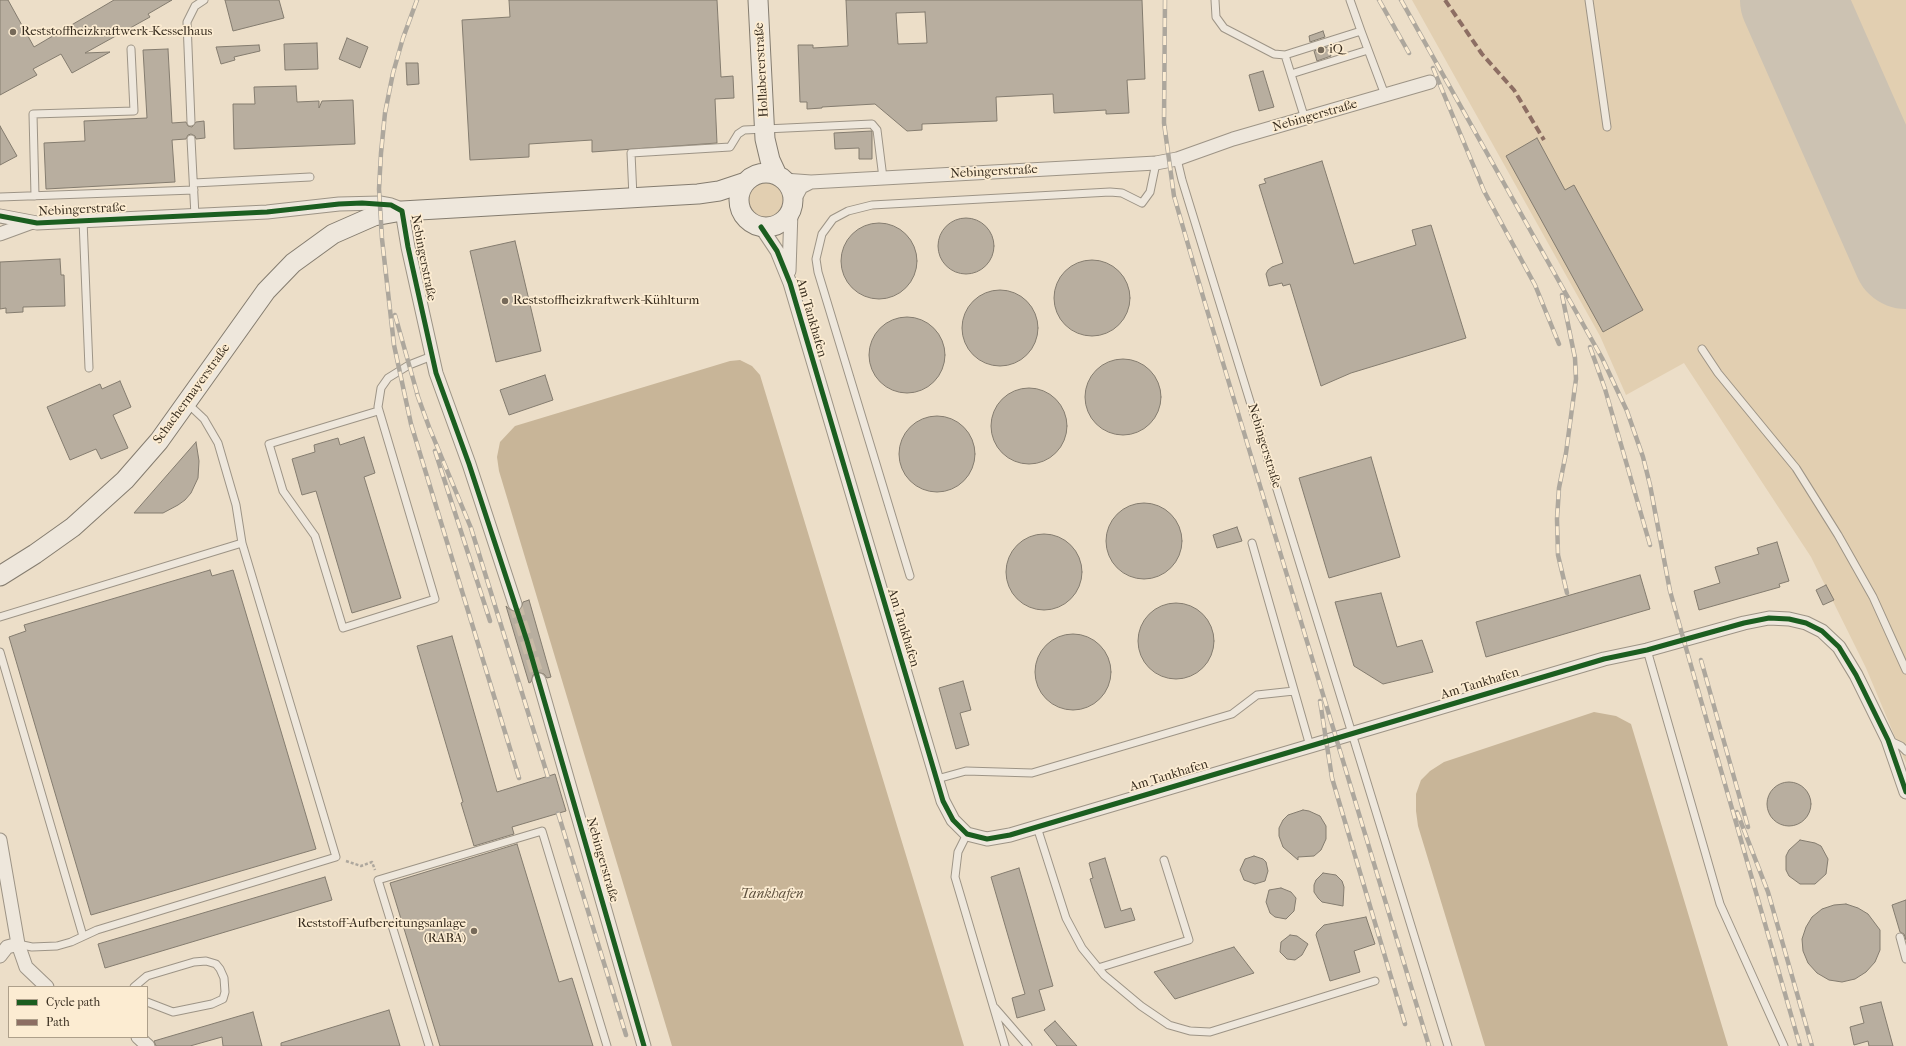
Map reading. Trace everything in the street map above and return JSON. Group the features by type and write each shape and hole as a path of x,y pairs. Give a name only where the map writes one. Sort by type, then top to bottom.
{"street":[{"name":"Hollabererstraße","path":"758,0 765,134 770,160 780,178"},
{"name":"Nebingerstraße","path":"381,214 402,210 698,194 719,191 768,173 780,178 811,182 1156,163 1178,159 1226,141 1430,82"},
{"name":"Hollabererstraße","path":"751,179 762,163 765,134"},
{"path":"780,178 791,190 792,207"},
{"path":"751,179 739,196 741,211 751,223 761,227 779,225 786,220 801,188 811,182"},
{"name":"Nebingerstraße","path":"698,194 725,202 741,211"},
{"name":"Nebingerstraße","path":"0,216 30,223 267,212 354,203 391,205 402,210"},
{"name":"Am Tankhafen","path":"790,282 788,248 792,207"},
{"name":"Nebingerstraße","path":"402,210 408,247 432,356 442,390 469,464 515,604"},
{"name":"Schachermayerstraße","path":"0,576 55,541 98,506 140,464 186,403 257,302 284,271 324,240 355,224 381,214"},
{"name":"Nebingerstraße","path":"0,234 30,223"},
{"name":"Am Tankhafen","path":"761,227 777,251 790,282 944,801 953,820 967,834 987,839 1010,836 1604,659 1647,650 1760,620 1779,618 1806,623 1822,631 1839,647 1856,675 1888,740 1906,792"},
{"name":"Nebingerstraße","path":"538,680 644,1046"},
{"path":"0,840 18,944 26,968 46,986"},
{"path":"0,956 7,946 18,944"},
{"path":"139,1038 148,1046"}],"lane":[{"path":"190,122 187,22 195,6 204,0"},
{"path":"1215,0 1216,17 1224,28 1274,54 1285,55 1361,31"},
{"path":"1350,0 1385,95"},
{"path":"1589,0 1607,127"},
{"path":"35,196 33,114 134,111 131,49"},
{"path":"1291,74 1368,50"},
{"path":"1285,55 1304,119"},
{"path":"633,197 631,153 730,147 738,134 744,130 765,134 872,124 877,130 883,178"},
{"path":"191,139 195,216"},
{"name":"Nebingerstraße","path":"1178,159 1182,180 1448,1046"},
{"path":"910,576 818,272 816,259 822,234 833,219 848,211 872,205 1110,192 1122,193 1142,203 1150,192 1156,163"},
{"path":"0,197 194,186 310,177"},
{"path":"82,220 89,368"},
{"path":"1702,349 1718,373 1800,474 1838,535 1873,597 1906,670"},
{"path":"378,411 269,444 283,490 315,536 343,628 435,599 378,411 380,392 386,380 409,364 432,356"},
{"path":"18,944 32,947 57,946 71,942 97,930 336,857 242,543 236,505 218,443 204,419 186,403"},
{"path":"0,617 242,543"},
{"path":"1252,543 1310,746"},
{"path":"1647,650 1720,904 1784,1046"},
{"path":"0,652 83,936"},
{"path":"937,779 966,771 1032,773 1232,714 1257,695 1294,691"},
{"path":"1888,740 1906,751"},
{"path":"1038,827 1066,918 1082,948 1098,968 1141,1006 1169,1025 1190,1031 1210,1032 1376,981"},
{"path":"429,1046 378,880 542,831 607,1046"},
{"path":"967,834 958,852 955,877 1005,1046"},
{"path":"1098,968 1189,940 1164,860"},
{"path":"1900,937 1906,959"},
{"path":"135,986 147,976 206,961 216,964 220,968 224,978 225,992 223,999 212,1004 173,1012 148,1002"},
{"path":"993,1006 1028,1046"}],"path":[{"path":"336,857 361,866 372,862 378,880"}],"shaded area":[{"path":"1412,0 1906,0 1906,763 1866,668 1811,557 1684,363 1626,395 1600,336"},
{"path":"767,182 780,188 786,201 780,214 767,220 754,214 748,201 754,188"}],"water":[{"name":"Tankhafen","path":"740,360 752,366 760,375 964,1046 672,1046 499,471 497,457 500,442 515,426 730,361"},
{"path":"1594,712 1616,716 1631,724 1728,1046 1485,1046 1418,826 1416,794 1421,780 1430,771 1444,762"}],"building":[{"path":"0,0 8,0 34,47 114,0 172,0 148,14 150,17 85,53 110,52 72,73 61,54 33,69 37,75 0,95"},
{"path":"225,0 279,0 284,18 233,31"},
{"path":"509,0 717,0 721,77 733,76 734,98 715,99 717,143 592,152 592,140 529,144 529,157 470,160 462,20 510,17"},
{"path":"846,0 1142,0 1145,79 1127,80 1129,113 1106,114 1106,110 1054,113 1053,94 996,97 997,121 922,124 922,130 907,131 875,104 807,109 807,102 800,102 798,45 813,45 813,48 848,46","holes":["925,12 927,43 898,44 896,13"]},
{"path":"1323,31 1325,37 1310,42 1309,36"},
{"path":"347,38 368,47 360,68 339,59"},
{"path":"317,43 318,69 285,70 284,44"},
{"path":"259,45 260,51 234,57 235,60 221,64 216,47"},
{"path":"1328,47 1331,56 1317,61 1314,51"},
{"path":"168,49 172,123 186,122 188,126 192,127 196,122 204,121 205,138 196,139 195,136 191,134 188,135 186,139 172,140 175,182 46,189 44,143 85,141 84,121 147,118 143,50"},
{"path":"406,63 418,63 419,84 407,85"},
{"path":"1263,71 1274,107 1259,111 1249,75"},
{"path":"296,86 297,102 319,101 319,108 322,101 353,100 355,144 234,149 233,104 255,104 254,87"},
{"path":"0,126 17,156 0,165"},
{"path":"872,131 872,159 859,159 859,148 835,149 834,133"},
{"path":"1537,138 1565,190 1574,185 1643,310 1603,332 1506,156"},
{"path":"1322,161 1354,264 1416,245 1412,230 1431,225 1466,338 1351,373 1321,386 1290,284 1283,286 1282,283 1269,286 1266,274 1268,270 1283,263 1259,185 1266,183 1264,179"},
{"path":"960,218 972,218 982,222 990,230 994,240 994,252 990,262 982,270 972,274 960,274 950,270 942,262 938,252 938,240 942,230 950,222"},
{"path":"879,223 894,226 906,234 914,246 917,261 914,276 906,288 894,296 879,299 864,296 852,288 844,276 841,261 844,246 852,234 864,226"},
{"name":"Reststoffheizkraftwerk-Kühlturm","path":"515,241 541,351 496,362 470,251"},
{"path":"60,259 61,275 64,275 65,306 23,307 23,312 6,313 6,308 0,309 0,262"},
{"path":"1092,260 1107,263 1119,271 1127,283 1130,298 1127,313 1119,325 1107,333 1092,336 1077,333 1065,325 1057,313 1054,298 1057,283 1065,271 1077,263"},
{"path":"1000,290 1015,293 1027,301 1035,313 1038,328 1035,343 1027,355 1015,363 1000,366 985,363 973,355 965,343 962,328 965,313 973,301 985,293"},
{"path":"907,317 922,320 934,328 942,340 945,355 942,370 934,382 922,390 907,393 892,390 880,382 872,370 869,355 872,340 880,328 892,320"},
{"path":"1123,359 1138,362 1150,370 1158,382 1161,397 1158,412 1150,424 1138,432 1123,435 1108,432 1096,424 1088,412 1085,397 1088,382 1096,370 1108,362"},
{"path":"545,375 553,400 509,415 500,390"},
{"path":"120,381 131,407 113,415 128,448 101,459 96,449 70,460 47,407 100,384 102,389"},
{"path":"1029,388 1044,391 1056,399 1064,411 1067,426 1064,441 1056,453 1044,461 1029,464 1014,461 1002,453 994,441 991,426 994,411 1002,399 1014,391"},
{"path":"937,416 952,419 964,427 972,439 975,454 972,469 964,481 952,489 937,492 922,489 910,481 902,469 899,454 902,439 910,427 922,419"},
{"path":"364,437 375,473 364,477 401,598 352,613 316,491 302,495 292,459 315,452 314,445 338,438 340,445"},
{"path":"196,442 199,461 198,478 191,493 185,500 163,513 134,513"},
{"path":"1371,457 1400,557 1329,578 1299,478"},
{"path":"1144,503 1159,506 1171,514 1179,526 1182,541 1179,556 1171,568 1159,576 1144,579 1129,576 1117,568 1109,556 1106,541 1109,526 1117,514 1129,506"},
{"path":"1237,527 1242,541 1217,548 1213,535"},
{"path":"1044,534 1059,537 1071,545 1079,557 1082,572 1079,587 1071,599 1059,607 1044,610 1029,607 1017,599 1009,587 1006,572 1009,557 1017,545 1029,537"},
{"path":"1777,542 1789,581 1779,584 1780,587 1699,610 1694,591 1720,583 1715,567 1759,554 1757,548"},
{"path":"210,570 212,576 233,570 316,849 91,915 9,637 26,631 24,625"},
{"path":"1640,575 1650,609 1486,657 1476,622"},
{"path":"1826,585 1834,600 1823,605 1816,590"},
{"path":"1381,593 1397,647 1422,640 1433,672 1383,684 1354,666 1335,602"},
{"path":"529,600 551,677 547,678 544,674 537,672 533,675 531,682 529,683 506,606 513,612 517,612 521,609 523,602"},
{"path":"1176,603 1191,606 1203,614 1211,626 1214,641 1211,656 1203,668 1191,676 1176,679 1161,676 1149,668 1141,656 1138,641 1141,626 1149,614 1161,606"},
{"path":"1073,634 1088,637 1100,645 1108,657 1111,672 1108,687 1100,699 1088,707 1073,710 1058,707 1046,699 1038,687 1035,672 1038,657 1046,645 1058,637"},
{"path":"452,636 497,792 555,774 566,811 512,827 514,834 474,846 461,803 463,802 417,646"},
{"path":"963,681 971,710 960,713 969,745 956,749 939,688"},
{"path":"1789,782 1801,786 1807,792 1811,804 1807,816 1801,822 1789,826 1777,822 1771,816 1767,804 1771,792 1777,786"},
{"path":"1303,810 1320,816 1326,826 1326,839 1321,850 1314,856 1298,857 1298,860 1283,847 1279,836 1279,828 1283,820 1288,815"},
{"path":"1800,840 1815,843 1821,846 1828,859 1826,874 1815,884 1800,884 1789,876 1786,870 1786,856 1789,850"},
{"name":"Reststoff-Aufbereitungsanlage (RABA)","path":"517,844 559,982 572,978 593,1046 440,1046 390,883"},
{"path":"1254,856 1263,859 1266,862 1268,871 1265,881 1255,884 1244,880 1240,870 1245,859"},
{"path":"1105,858 1121,911 1131,908 1135,920 1105,928 1090,879 1093,878 1089,863"},
{"path":"1019,868 1053,986 1039,990 1045,1010 1017,1018 1012,998 1025,994 991,877"},
{"path":"1323,873 1336,875 1342,881 1344,887 1343,906 1322,902 1314,892 1316,880"},
{"path":"325,877 332,900 105,968 98,944"},
{"path":"1281,888 1291,892 1296,898 1294,911 1286,919 1275,917 1270,913 1266,902 1269,890"},
{"path":"1906,900 1906,940 1904,934 1900,932 1892,905"},
{"path":"1846,904 1858,908 1868,914 1880,930 1880,950 1875,962 1866,972 1855,979 1842,982 1829,980 1817,973 1808,963 1803,951 1802,939 1806,927 1812,917 1822,909 1834,905"},
{"path":"1366,917 1375,944 1354,951 1360,972 1330,981 1316,935 1317,932 1324,925"},
{"path":"1290,935 1297,936 1308,944 1302,955 1295,960 1287,959 1280,952 1281,942"},
{"path":"1234,947 1254,973 1175,999 1154,972"},
{"path":"1881,1002 1893,1046 1869,1046 1868,1041 1854,1045 1850,1027 1864,1023 1860,1007"},
{"path":"389,1010 400,1046 281,1046 281,1043"},
{"path":"253,1012 262,1046 223,1046 222,1037 190,1046 156,1046 154,1041"},
{"path":"1055,1021 1077,1046 1057,1046 1044,1030"}],"runway":[{"path":"1793,0 1906,256"}],"tunnel":[{"path":"515,604 539,680"}],"railway":[{"path":"417,0 403,38 393,73 385,113 381,153 379,189 382,239 394,345 411,424 519,778"},
{"path":"1165,0 1164,123 1174,196 1429,1046"},
{"path":"1379,0 1409,53"},
{"path":"1401,0 1602,358 1627,411 1643,457 1650,485 1670,591 1800,1046"},
{"path":"1433,68 1484,191 1535,285 1559,344"},
{"path":"1562,295 1575,358 1576,379 1566,453 1559,488 1557,519 1558,555 1567,593"},
{"path":"395,315 419,400"},
{"path":"1590,347 1605,389 1650,545"},
{"path":"417,394 429,427 471,528 548,777"},
{"path":"435,451 490,621"},
{"path":"1701,660 1748,827"},
{"path":"1320,701 1332,778 1405,1024"},
{"path":"1737,812 1768,892 1812,1046"},
{"path":"558,813 626,1035"}],"marked path":[{"path":"1445,0 1482,54 1514,90 1544,140"}],"cycle path":[{"path":"0,216 37,223 267,212 362,203 391,205 402,211 408,247 436,373 469,464 527,641 644,1046"},
{"path":"761,227 777,251 790,283 943,801 953,820 967,834 987,839 1010,835 1604,659 1647,650 1744,623 1769,618 1789,619 1806,623 1822,631 1839,647 1856,675 1888,740 1906,792"}],"place":[{"name":"Reststoffheizkraftwerk-Kesselhaus","path":"13,32"},
{"name":"iQ","path":"1321,50"},
{"name":"Reststoffheizkraftwerk-Kühlturm","path":"505,301"},
{"name":"Reststoff-Aufbereitungsanlage (RABA)","path":"474,931"}]}
